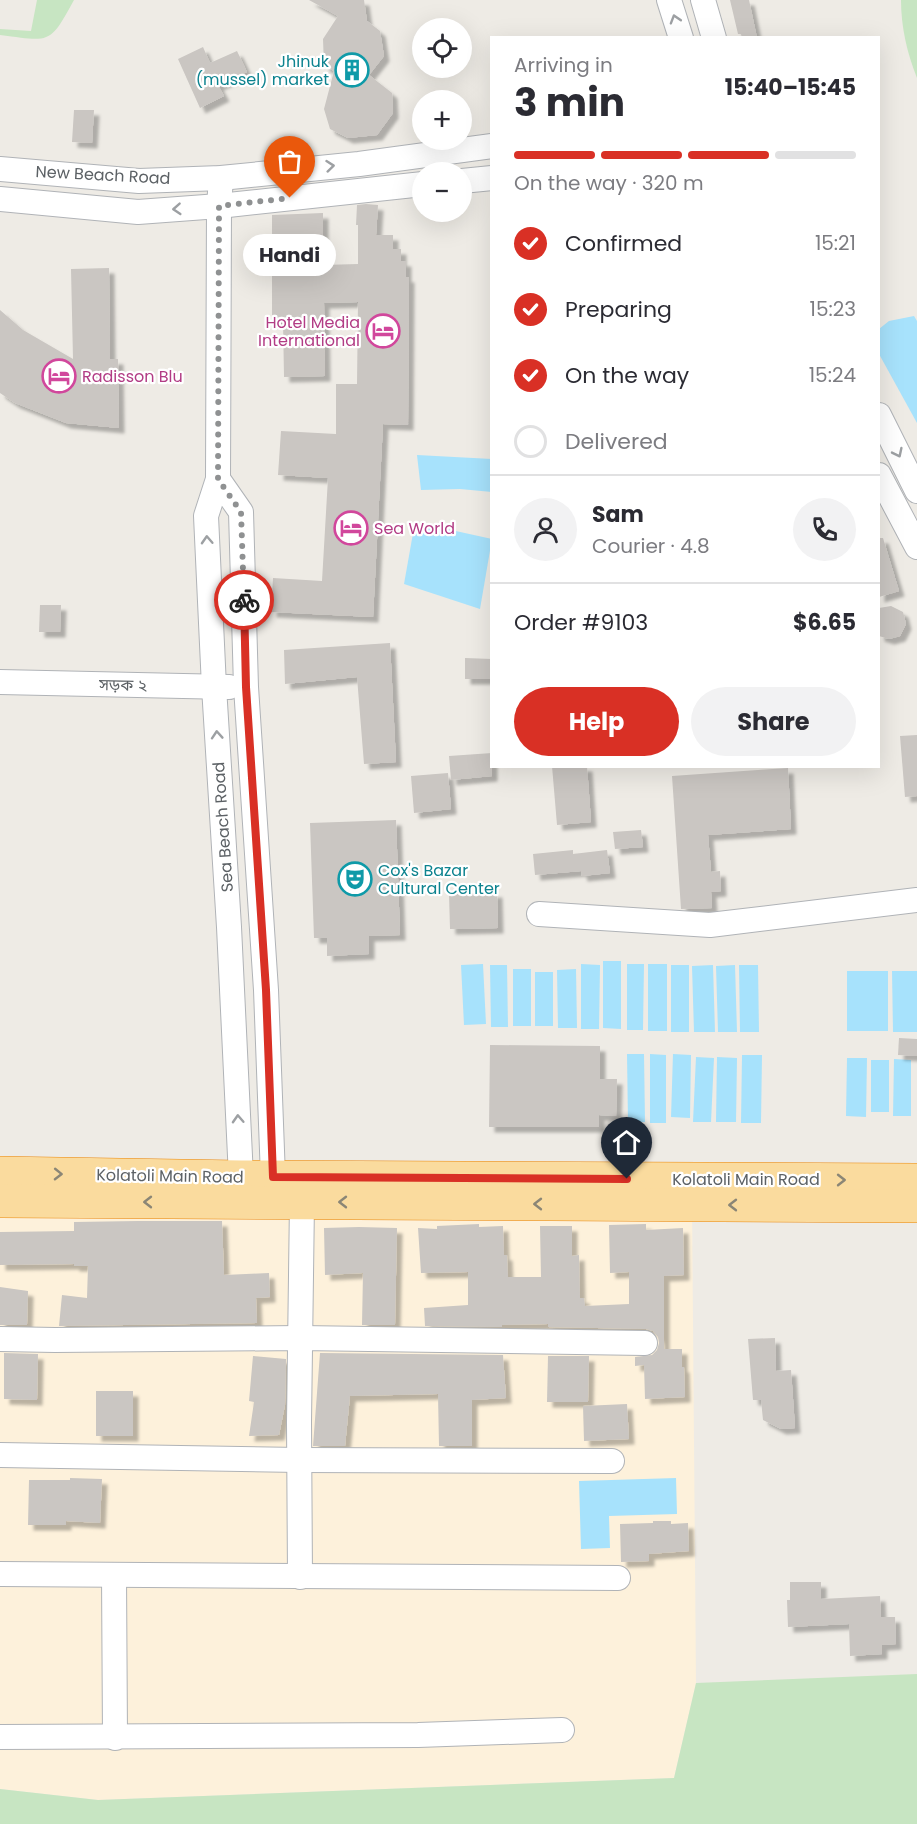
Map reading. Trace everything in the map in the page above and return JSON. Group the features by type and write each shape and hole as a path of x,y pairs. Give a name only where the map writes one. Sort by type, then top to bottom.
{"highway":[{"name":"Kolatoli Main Road","path":"0,1173 273,1177 768,1192 917,1206"},
{"name":"Kolatoli Main Road","path":"0,1201 302,1202 768,1192 917,1180"}],"street":[{"path":"669,0 680,36"},
{"path":"703,0 713,36"},
{"name":"New Beach Road","path":"0,169 139,181 221,178 359,164 490,146"},
{"name":"Sea Beach Road","path":"221,178 218,479 206,516 241,1177"},
{"path":"472,180 490,178"},
{"name":"New Beach Road","path":"0,199 138,212 219,206 412,185"},
{"path":"880,417 917,491"},
{"path":"880,478 917,547"},
{"name":"Sea Beach Road","path":"218,479 241,512 246,687 262,924 273,1177"},
{"name":"সড়ক ২","path":"0,682 246,687"},
{"path":"539,914 710,925 917,900"},
{"path":"229,927 262,924"},
{"path":"300,1577 302,1202"},
{"path":"0,1339 300,1338 645,1343"},
{"path":"0,1455 299,1460 612,1461"},
{"path":"0,1574 618,1578"},
{"path":"114,1575 115,1738"},
{"path":"0,1737 418,1735 562,1730"}],"shaded area":[{"path":"0,1198 692,1202 696,1683 674,1778 98,1800 0,1789"}],"green space":[{"path":"37,0 74,0 59,26 46,37 29,39 0,35 0,29 31,31"},
{"path":"901,0 917,0 917,78 905,40"},
{"path":"917,1674 917,1824 0,1824 0,1789 98,1800 674,1778 696,1683"}],"water":[{"path":"914,316 917,321 917,423 880,356 880,328 889,321"},
{"path":"417,455 490,459 490,492 460,489 421,490"},
{"path":"415,522 490,539 480,609 404,584"},
{"path":"603,961 621,961 621,1029 603,1028"},
{"path":"483,964 486,1024 464,1025 461,965"},
{"path":"581,964 600,965 599,1029 581,1029"},
{"path":"627,964 644,964 643,1030 627,1030"},
{"path":"648,964 667,964 667,1031 648,1031"},
{"path":"490,965 507,965 508,1027 491,1027"},
{"path":"671,965 689,965 689,1032 671,1032"},
{"path":"713,965 715,1032 694,1032 692,966"},
{"path":"735,965 737,1032 718,1032 716,966"},
{"path":"739,965 758,965 759,1032 740,1032"},
{"path":"513,969 531,969 531,1026 513,1026"},
{"path":"576,969 577,1028 558,1028 557,970"},
{"path":"847,971 888,971 888,1031 847,1031"},
{"path":"892,971 917,971 917,1032 893,1032"},
{"path":"535,972 553,972 553,1026 535,1026"},
{"path":"627,1054 644,1054 645,1122 628,1123"},
{"path":"650,1054 666,1055 666,1123 650,1123"},
{"path":"673,1054 691,1055 690,1118 671,1117"},
{"path":"742,1055 762,1055 761,1123 741,1123"},
{"path":"696,1057 714,1058 711,1122 693,1122"},
{"path":"717,1057 737,1058 736,1122 716,1122"},
{"path":"847,1058 867,1058 866,1117 846,1116"},
{"path":"894,1059 911,1060 911,1116 893,1116"},
{"path":"871,1060 889,1060 889,1112 871,1112"},
{"path":"676,1478 677,1514 609,1516 610,1548 581,1549 579,1481"}],"building":[{"name":"Jhinuk (mussel) market","path":"309,0 364,0 367,21 380,31 384,56 369,75 392,93 393,113 377,135 348,138 330,129 324,109 334,71 324,66 323,39 338,16"},
{"path":"730,0 749,0 757,36 738,34"},
{"path":"203,47 210,63 237,51 247,72 218,85 224,96 200,108 178,59"},
{"path":"74,110 94,110 92,143 72,142"},
{"path":"357,205 378,205 376,235 393,235 393,249 401,249 401,261 406,261 406,277 409,277 408,425 383,424 373,617 271,612 273,578 322,581 328,478 278,475 281,431 336,434 336,384 357,384 358,302 324,303 325,376 284,377 283,321 272,322 272,215 323,213 323,265 358,264"},
{"name":"Radisson Blu","path":"109,268 110,359 118,359 119,428 66,423 15,403 0,393 0,310 23,330 73,359 71,269"},
{"path":"880,538 883,538 899,591 880,597"},
{"path":"40,605 61,605 60,632 39,632"},
{"path":"891,606 903,612 906,624 900,636 889,639 880,636 880,608"},
{"path":"390,643 396,762 364,764 357,677 285,684 284,650"},
{"path":"465,658 490,659 490,679 465,679"},
{"path":"917,735 917,796 905,797 900,736"},
{"path":"490,753 492,776 451,780 449,756"},
{"path":"552,768 587,768 591,822 557,825"},
{"path":"788,768 791,829 708,835 711,872 720,871 721,891 711,892 712,908 681,909 672,776"},
{"path":"448,773 451,809 414,813 411,776"},
{"name":"Cox's Bazar Cultural Center","path":"396,820 400,935 369,936 369,954 327,956 327,938 314,938 310,823"},
{"path":"641,830 643,847 615,849 613,832"},
{"path":"573,850 573,854 607,850 610,873 582,876 581,871 535,875 533,854"},
{"path":"497,892 498,928 450,929 449,894"},
{"path":"899,1038 917,1039 917,1056 898,1055"},
{"path":"490,1045 600,1046 600,1079 617,1079 616,1116 599,1115 599,1127 489,1127"},
{"path":"222,1221 224,1275 269,1273 270,1297 256,1298 257,1323 59,1326 62,1295 87,1298 88,1266 74,1266 74,1264 0,1265 0,1232 74,1231 74,1222"},
{"path":"479,1224 479,1227 503,1226 504,1255 507,1255 508,1277 541,1277 540,1226 572,1226 572,1256 579,1255 580,1298 584,1298 585,1306 629,1304 629,1272 610,1273 609,1225 646,1224 646,1230 683,1228 684,1275 664,1276 664,1349 682,1349 685,1397 645,1399 644,1365 635,1366 635,1357 652,1355 659,1343 653,1331 646,1329 548,1327 548,1324 502,1325 502,1327 425,1326 424,1308 468,1305 468,1272 421,1273 418,1228 437,1229 437,1226"},
{"path":"324,1228 397,1228 395,1325 362,1325 363,1273 325,1275"},
{"path":"0,1287 28,1291 27,1325 0,1325"},
{"path":"775,1338 776,1371 791,1370 795,1428 781,1429 763,1420 761,1400 753,1400 748,1339"},
{"path":"4,1353 38,1354 37,1400 4,1399"},
{"path":"320,1353 503,1355 506,1398 472,1400 472,1446 439,1446 438,1394 350,1396 345,1446 313,1446"},
{"path":"253,1356 286,1359 285,1405 279,1435 249,1436 254,1402 249,1401"},
{"path":"548,1356 589,1356 588,1402 547,1402"},
{"path":"96,1391 133,1391 133,1436 96,1436"},
{"path":"627,1404 629,1439 584,1441 583,1406"},
{"path":"70,1478 102,1479 100,1523 66,1521 66,1525 28,1525 29,1480 70,1480"},
{"path":"653,1521 671,1521 671,1524 688,1523 689,1551 649,1554 649,1561 621,1562 620,1524 653,1523"},
{"path":"790,1582 821,1582 821,1599 880,1596 881,1617 895,1617 896,1644 882,1645 882,1654 850,1656 849,1624 788,1627 787,1600 790,1600"}],"way so far":[{"path":"244,600 241,512 218,479 219,206 290,198"}],"place":[{"name":"Jhinuk (mussel) market","path":"352,70"},
{"name":"Handi","path":"290,198"},
{"name":"Hotel Media International","path":"383,331"},
{"name":"Radisson Blu","path":"59,376"},
{"name":"Sea World","path":"351,528"},
{"name":"Cox's Bazar Cultural Center","path":"355,879"}],"route":[{"path":"244,600 246,687 266,990 273,1177 627,1179"}]}
